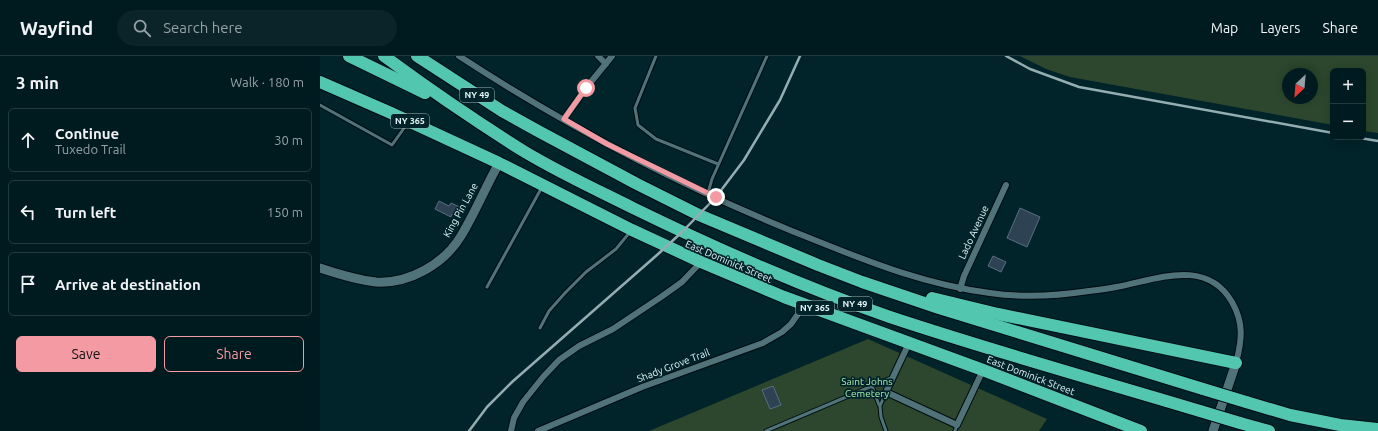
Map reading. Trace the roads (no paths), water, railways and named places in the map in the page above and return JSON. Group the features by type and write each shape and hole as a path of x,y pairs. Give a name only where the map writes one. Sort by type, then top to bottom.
{"highway":[{"path":"349,56 459,109"},
{"name":"NY 49","path":"384,56 434,93 527,153 569,176 731,254 818,290 889,316 983,346 1269,431"},
{"name":"NY 49","path":"417,56 538,131 637,184 699,215 818,265 862,282 939,308 1290,415 1340,425 1378,429"},
{"name":"East Dominick Street","path":"320,83 410,121 632,230 701,262 784,297 983,370 1141,431"},
{"path":"862,282 998,314 1236,363"}],"main road":[{"name":"King Pin Lane","path":"320,268 348,278 377,282 401,279 420,272 435,264 447,253 460,236 498,163"},
{"path":"1213,431 1236,363"}],"street":[{"path":"459,56 607,144 708,193 793,232 878,266 924,280 960,289 994,294 1045,296 1116,288 1161,276 1188,274 1203,278 1217,285 1228,295 1237,310 1241,326 1241,342 1236,363"},
{"path":"598,56 606,64"},
{"path":"564,119 612,56"},
{"name":"Lado Avenue","path":"960,289 964,276 1006,185"},
{"path":"511,431 514,418 523,402 559,360 579,346 613,329 661,297 682,282 701,262"},
{"name":"Shady Grove Trail","path":"538,431 642,387 763,343 782,332 805,304"},
{"path":"909,343 886,392 956,428 983,370"}],"lane":[{"path":"656,56 634,108 638,125 656,139 718,164"},
{"path":"708,193 718,164 767,56"},
{"path":"320,105 392,145 410,121"},
{"path":"488,287 543,185"},
{"path":"540,328 549,311 565,293 586,272 616,249 632,230"},
{"path":"766,431 892,378"},
{"path":"872,386 880,406 881,417 886,431"},
{"path":"880,406 886,392"},
{"path":"778,426 780,431"}],"railway":[{"path":"469,431 487,407 512,382 657,255 716,197 744,160 780,100 800,56"},
{"path":"1006,56 1030,69 1079,87 1330,132"},
{"path":"1366,139 1378,141"}],"park label":[{"name":"Saint Johns Cemetery","path":"867,386"}]}
